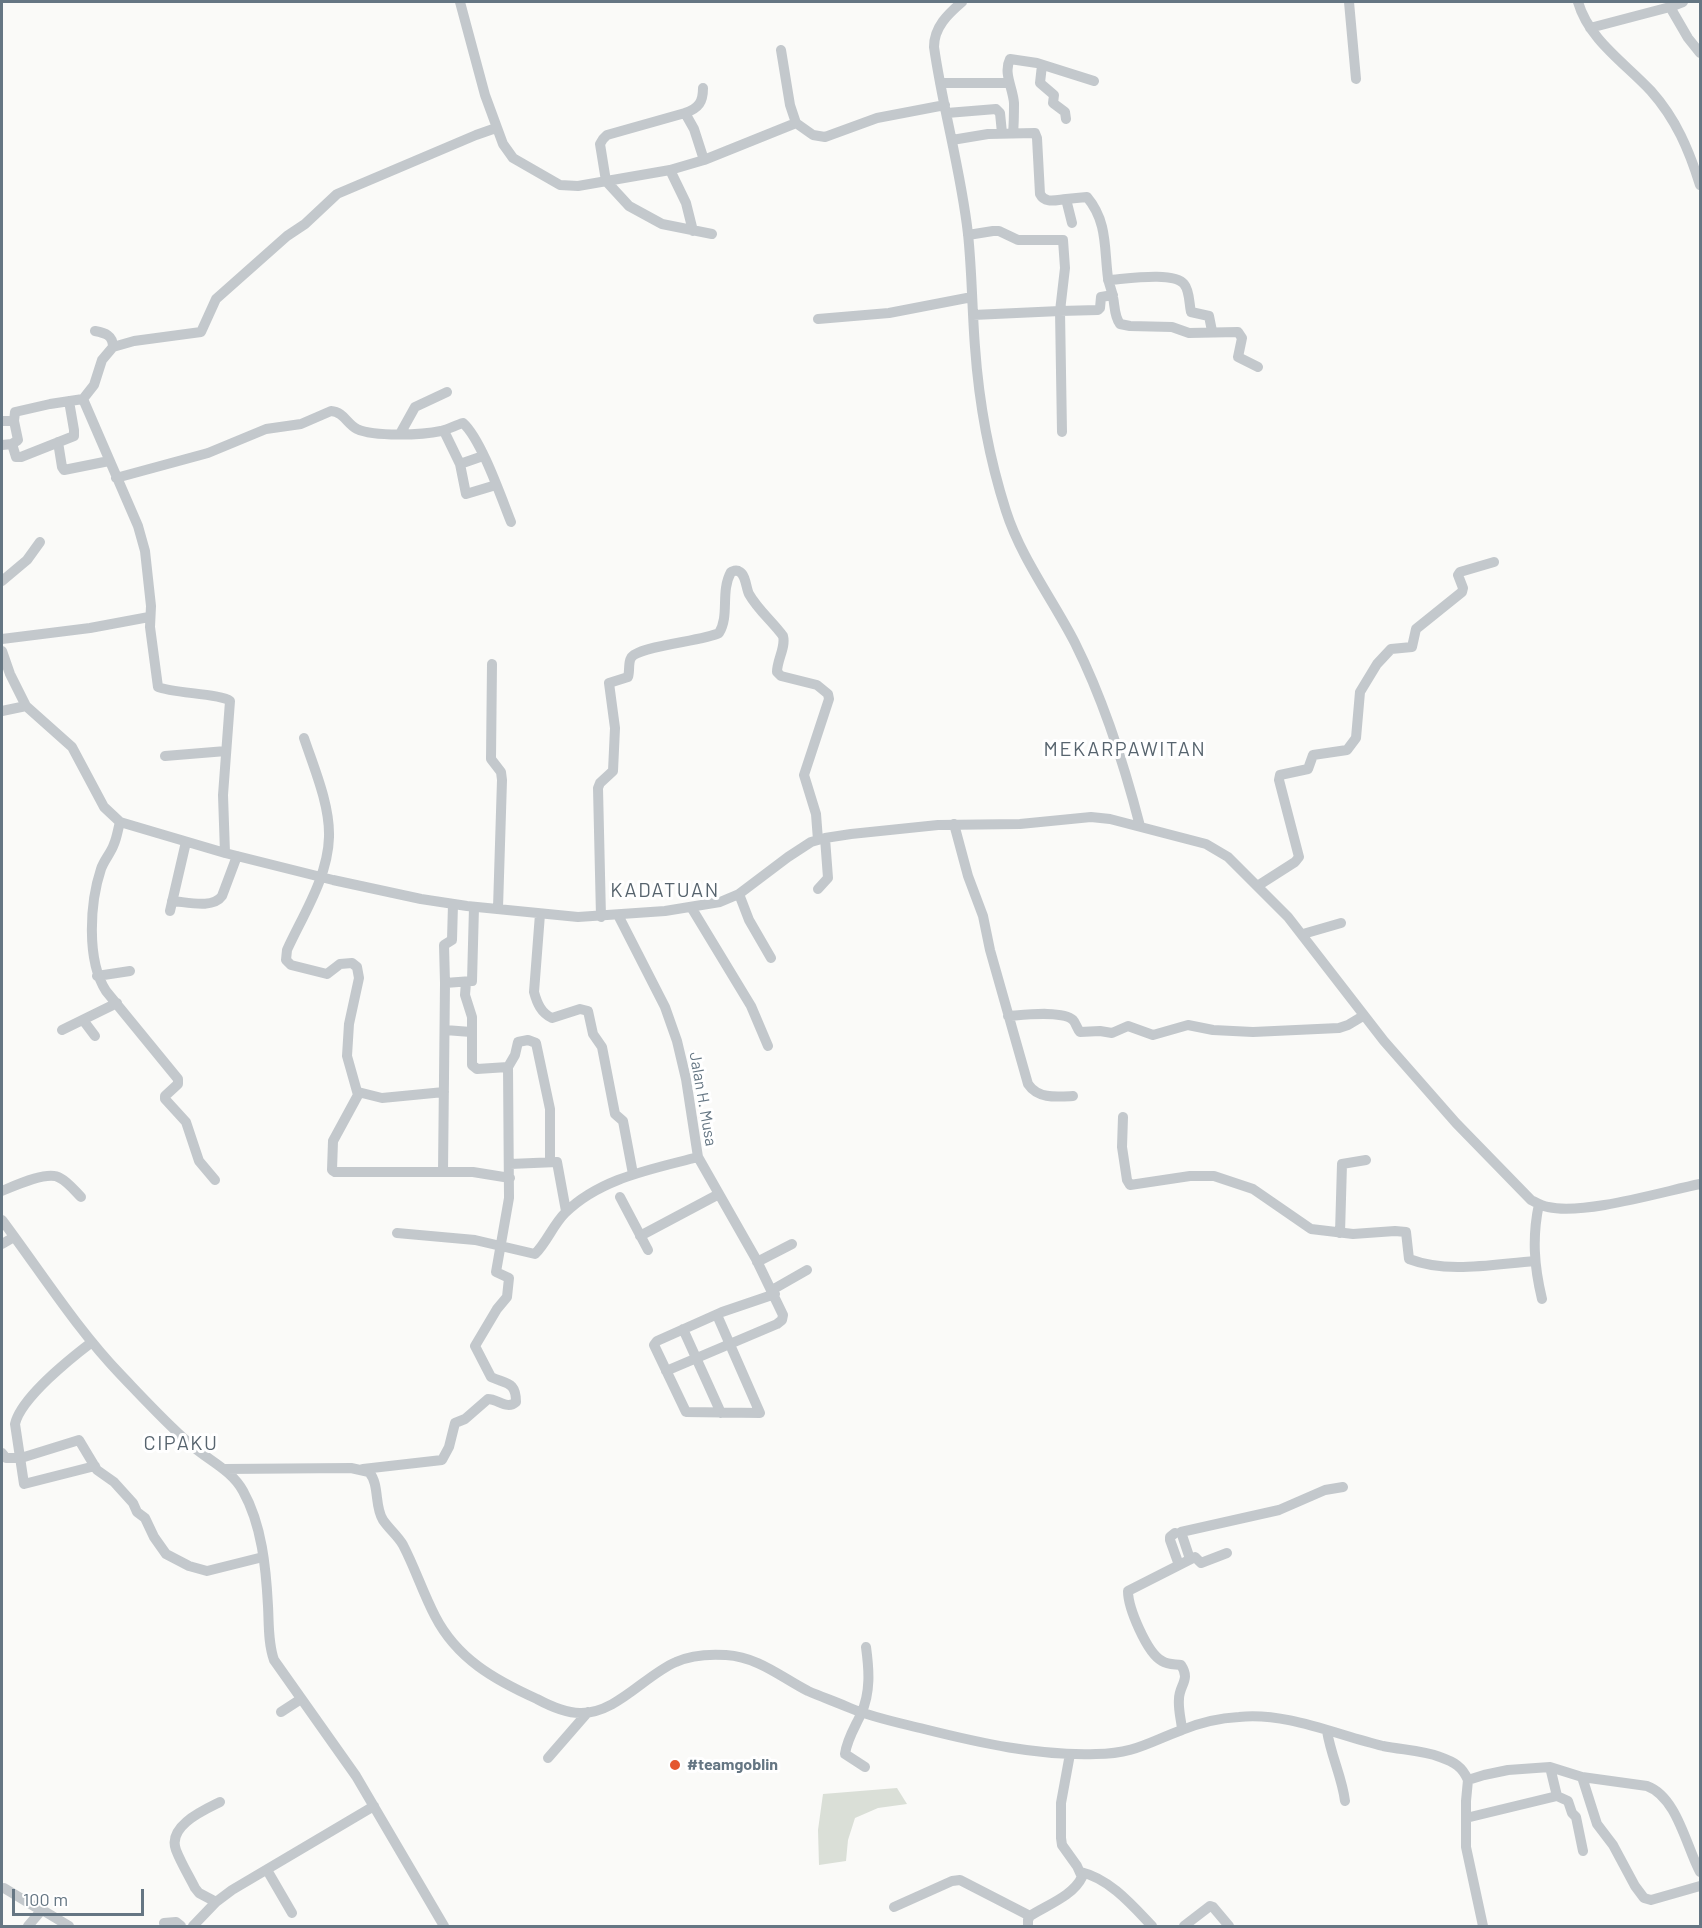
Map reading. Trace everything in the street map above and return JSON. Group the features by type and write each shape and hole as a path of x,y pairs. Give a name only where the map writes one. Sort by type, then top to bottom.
{"street":[{"path":"460,2 485,94 496,128 509,154 552,183 568,187 578,186 670,170 704,160 796,123"},
{"path":"962,2 942,23 934,40 968,235 982,409 989,449 1006,514 1093,681 1115,743 1140,826"},
{"path":"1349,2 1356,79"},
{"path":"1578,2 1590,28 1617,59 1650,91 1680,130 1696,155 1701,185"},
{"path":"1590,28 1683,2"},
{"path":"1670,7 1688,38 1701,52"},
{"path":"781,50 790,105 796,123 813,135 825,136 877,118 946,109 996,109 1000,113 1002,133"},
{"path":"1013,133 1014,103 1009,83 1008,62 1010,59 1042,65 1094,81"},
{"path":"1042,65 1040,83 1054,95 1053,103 1065,112 1066,119"},
{"path":"940,83 1009,83"},
{"path":"703,88 700,105 685,113 607,135 603,139 600,151 606,181 628,206 662,224 712,234"},
{"path":"685,113 704,160"},
{"path":"69,400 75,430 74,436 16,457 7,444 17,442 19,438 14,414 69,400 83,399 94,385 102,360 113,347 134,341 199,333 216,299 337,194 496,128"},
{"path":"952,140 1002,133 1033,133 1036,135 1042,198 1047,201 1086,196 1090,201 1105,236 1108,280 1116,317 1123,325 1172,327 1189,333 1212,331 1240,334 1242,338 1238,357 1258,367"},
{"path":"670,170 686,203 693,231"},
{"path":"1066,199 1072,223"},
{"path":"968,235 999,231 1018,240 1063,240 1065,268 1060,311 1062,432"},
{"path":"1108,280 1165,276 1179,280 1186,287 1191,312 1210,317 1212,331"},
{"path":"973,315 1098,309 1101,297 1113,295"},
{"path":"818,319 889,313 972,297"},
{"path":"95,331 109,335 113,340 113,347"},
{"path":"400,434 415,407 447,392"},
{"path":"83,399 138,526 145,551 150,597 149,617 158,687 229,699 223,795 225,853"},
{"path":"116,478 208,453 260,431 301,424 331,411 342,415 358,430 400,434 444,431 465,423 483,456 510,522"},
{"path":"2,421 14,421"},
{"path":"444,431 460,464 467,494 496,485"},
{"path":"58,442 64,470 109,461"},
{"path":"460,464 483,456"},
{"path":"2,581 27,560 40,542"},
{"path":"1259,885 1295,862 1299,857 1279,777 1283,773 1308,768 1313,754 1347,750 1356,738 1361,689 1377,664 1390,651 1412,647 1416,630 1462,592 1463,588 1458,575 1460,572 1494,562"},
{"path":"601,916 598,788 600,783 614,771 615,731 609,682 628,677 631,659 634,655 656,647 719,633 725,622 726,586 731,572 735,570 743,576 752,599 783,636 777,672 781,676 817,685 828,694 829,699 804,775 822,839 828,878 818,889"},
{"path":"2,639 90,628 149,617"},
{"path":"2,651 10,674 26,706 72,747 104,807 120,822 237,856 453,904 540,914 601,916 691,907 720,902 740,894 798,849 822,839 954,824 979,826 1091,818 1110,819 1215,848 1259,885 1303,934 1363,1016 1456,1123 1504,1173 1539,1204 1559,1208 1600,1205 1701,1184"},
{"path":"492,664 491,759 501,772 502,780 498,908"},
{"path":"2,711 26,706"},
{"path":"304,738 320,784 329,830 328,851 321,876 287,950 286,960 291,965 327,974 340,964 352,963 357,967 359,978 349,1024 347,1053 358,1092 333,1141 331,1168 333,1171 479,1172 510,1178"},
{"path":"165,756 226,751"},
{"path":"120,822 115,842 101,870 94,907 92,932 97,976 106,991 178,1079 178,1084 165,1096 165,1099 186,1122 199,1161 215,1180"},
{"path":"954,824 968,876 983,916 1028,1084 1042,1095 1073,1096"},
{"path":"186,842 171,906 219,901 237,856"},
{"path":"740,894 751,925 771,958"},
{"path":"443,1172 444,945 452,940 453,904"},
{"path":"445,983 470,982 472,978 474,907"},
{"path":"691,907 751,1006 768,1046"},
{"path":"540,914 534,992 537,1001 542,1010 552,1018 580,1009 588,1011 593,1034 602,1047 615,1114 623,1121 633,1174"},
{"name":"Jalan H. Musa","path":"618,915 665,1007 677,1041 686,1079 698,1157 757,1262 783,1315 782,1320 777,1324 730,1344"},
{"path":"1303,934 1341,923"},
{"path":"97,976 130,971"},
{"path":"466,982 465,995 472,1017 470,1062 473,1068 508,1067"},
{"path":"62,1029 117,1003"},
{"path":"1008,1016 1067,1016 1073,1020 1080,1032 1112,1033 1128,1026 1153,1035 1188,1025 1213,1030 1253,1032 1340,1028 1363,1016"},
{"path":"83,1020 95,1036"},
{"path":"445,1030 471,1032"},
{"path":"225,1469 363,1469 442,1460 445,1458 455,1423 465,1419 488,1399 503,1405 512,1405 516,1397 509,1384 490,1375 475,1346 508,1296 509,1278 496,1271 510,1198 508,1067 515,1055 518,1042 528,1040 536,1043 550,1109 550,1162"},
{"path":"358,1092 382,1098 444,1092"},
{"path":"1123,1117 1122,1147 1129,1185 1190,1176 1214,1176 1253,1189 1310,1228 1340,1233 1406,1232 1409,1259 1427,1264 1482,1266 1534,1261"},
{"path":"397,1233 475,1240 535,1254 566,1211 598,1190 633,1174 698,1157"},
{"path":"1340,1233 1342,1164 1366,1160"},
{"path":"510,1164 556,1162 559,1164 566,1211"},
{"path":"2,1191 48,1176 60,1177 81,1197"},
{"path":"640,1236 719,1194"},
{"path":"620,1197 648,1250"},
{"path":"1539,1204 1533,1241 1534,1261 1542,1299"},
{"path":"2,1220 92,1342 121,1375 187,1442 235,1478 257,1525 263,1557 271,1651 282,1674 336,1745 444,1926"},
{"path":"2,1244 14,1237"},
{"path":"757,1262 792,1244"},
{"path":"717,1315 760,1413 686,1412 655,1343 684,1329 717,1315 773,1292 807,1270"},
{"path":"684,1329 721,1413"},
{"path":"92,1342 55,1372 33,1396 15,1424 27,1484 94,1466"},
{"path":"666,1371 730,1344"},
{"path":"2,1453 6,1458 21,1458 77,1439 81,1441 94,1466 114,1482 133,1503 137,1512 146,1518 162,1551 189,1566 207,1571 263,1557"},
{"path":"363,1469 372,1474 374,1479 381,1516 403,1545 437,1620 464,1657 482,1670 535,1699 563,1710 588,1712 622,1698 676,1661 702,1656 729,1655 764,1665 807,1690 862,1713 956,1737 1009,1747 1070,1754 1125,1752 1148,1746 1182,1729 1236,1717 1266,1716 1386,1747 1437,1756 1464,1769 1468,1780 1466,1847 1483,1926"},
{"path":"1190,1559 1181,1532 1279,1510 1325,1490 1343,1487"},
{"path":"1174,1533 1170,1540 1179,1565"},
{"path":"1182,1729 1179,1696 1185,1682 1184,1668 1156,1657 1147,1644 1128,1593 1129,1588 1190,1559 1196,1557 1201,1563 1227,1553"},
{"path":"865,1767 845,1754 848,1741 862,1713 869,1684 870,1670 866,1647"},
{"path":"281,1712 301,1699"},
{"path":"548,1758 588,1712"},
{"path":"1328,1731 1331,1752 1342,1780 1346,1801"},
{"path":"894,1907 952,1881 960,1880 1029,1921 1076,1887 1082,1877 1081,1872 1062,1845 1061,1838 1063,1823 1061,1803 1070,1754"},
{"path":"1468,1780 1484,1774 1508,1770 1550,1767 1582,1777 1655,1789 1679,1822 1701,1872"},
{"path":"1550,1767 1557,1796"},
{"path":"1582,1777 1596,1821 1644,1898 1651,1900 1701,1886"},
{"path":"1568,1801 1581,1795"},
{"path":"1466,1818 1557,1796 1568,1801 1576,1817 1583,1851"},
{"path":"216,1902 199,1893 195,1888 176,1850 175,1841 185,1822 220,1802"},
{"path":"193,1926 216,1902 374,1806"},
{"path":"267,1870 292,1913"},
{"path":"1081,1872 1096,1876 1112,1887 1152,1926"},
{"path":"4,1888 69,1926"},
{"path":"1184,1926 1210,1906 1214,1907 1229,1926"},
{"path":"28,1926 42,1911"},
{"path":"164,1923 176,1922 181,1926"}],"shaded area":[{"path":"897,1788 907,1804 878,1808 855,1818 848,1840 846,1861 819,1865 818,1830 823,1794"}],"place":[{"name":"#teamgoblin","path":"675,1765"}],"district":[{"name":"MEKARPAWITAN","path":"1125,749"},
{"name":"KADATUAN","path":"665,890"},
{"name":"CIPAKU","path":"181,1443"}]}
